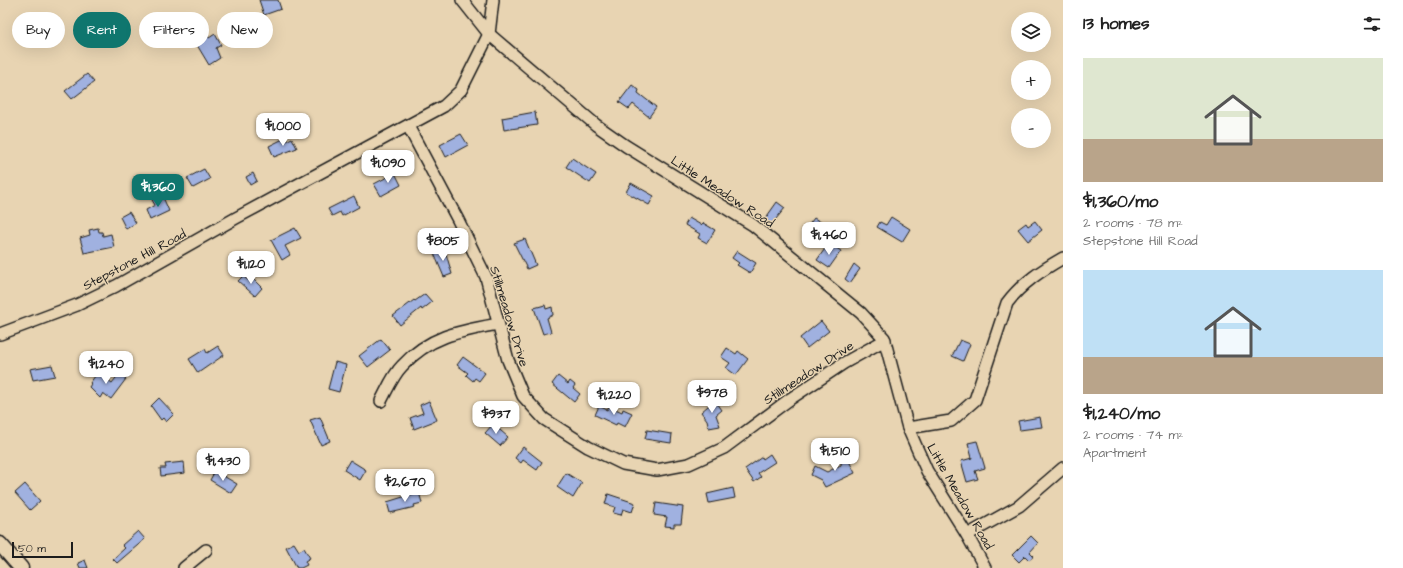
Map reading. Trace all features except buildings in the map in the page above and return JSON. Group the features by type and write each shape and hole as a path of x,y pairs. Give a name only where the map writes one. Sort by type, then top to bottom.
{"main road":[{"path":"0,544 21,568"}],"street":[{"name":"Little Meadow Road","path":"462,0 489,34 596,125 620,142 754,225 861,313 885,340 908,428 927,471 967,535 985,568"},
{"name":"Stepstone Hill Road","path":"0,334 77,305 116,286 343,159 444,106 461,90 489,34 493,0"},
{"name":"Stillmeadow Drive","path":"408,126 458,220 486,277 508,360 523,396 544,419 588,447 623,464 657,470 689,464 724,448 796,396 844,364 885,340"},
{"path":"908,428 951,421 976,400 1007,303 1016,291 1030,279 1063,258"},
{"path":"381,401 401,367 436,339 463,331 498,324"},
{"path":"967,535 1019,506 1063,468"},
{"path":"184,568 206,550"}]}
